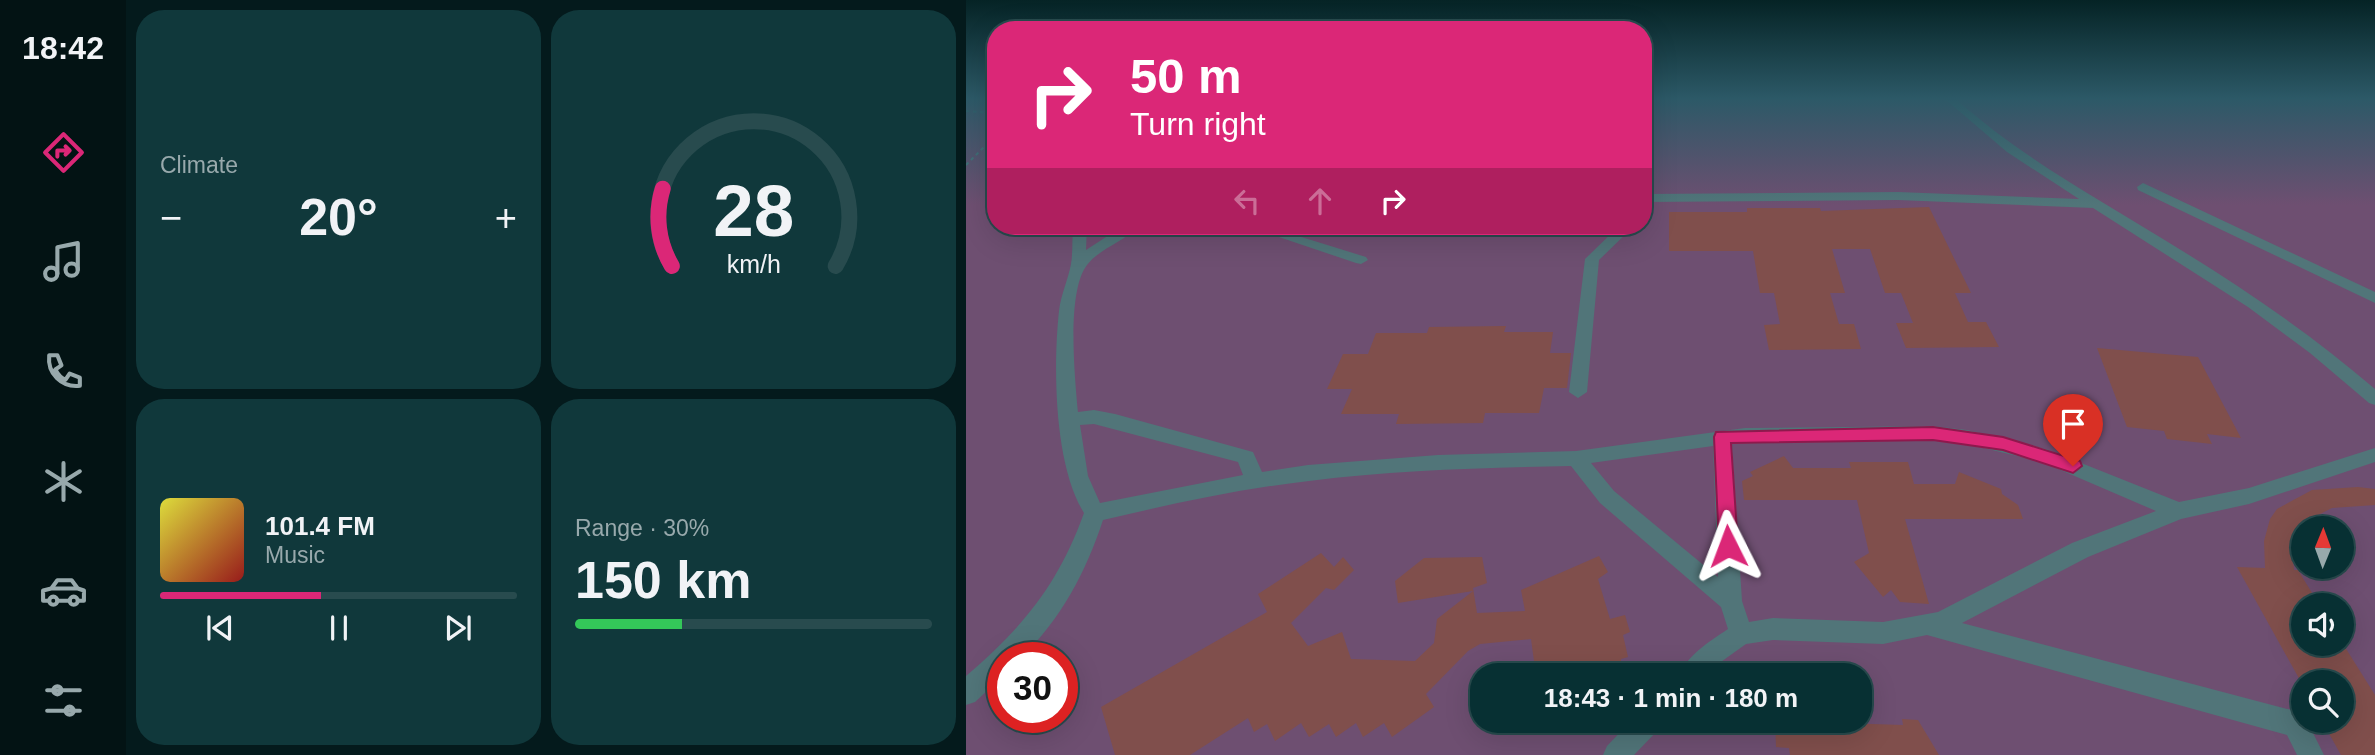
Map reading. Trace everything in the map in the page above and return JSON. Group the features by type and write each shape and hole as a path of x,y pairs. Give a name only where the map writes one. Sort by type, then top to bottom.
{"street":[{"path":"1993,134 2096,204 2250,301 2333,363 2375,399"},
{"path":"2143,187 2375,298"},
{"path":"1652,198 1898,195 2096,204"},
{"path":"1080,235 1078,267 1065,321 1071,419 1078,472 1084,495 1095,513"},
{"path":"1078,267 1120,235"},
{"path":"1282,235 1361,260"},
{"path":"1578,392 1592,259 1617,235"},
{"path":"1071,419 1094,417 1115,421 1246,457 1255,481"},
{"path":"1095,513 1255,481 1369,467 1576,458 1722,437 1933,433 1967,437 2046,456 2178,511"},
{"path":"1722,437 1731,601 1741,634"},
{"path":"1703,663 1741,634 1773,629 1883,633 1928,625 1961,612 2080,550 2178,511 2249,496 2375,455"},
{"path":"1576,458 1607,497 1731,601"},
{"path":"1020,642 1048,613 1068,583 1095,513"},
{"path":"1928,625 2295,724 2311,755"},
{"path":"966,694 987,675"},
{"path":"1616,755 1637,733"}],"path":[{"path":"966,166 987,144"}],"shaded area":[{"path":"966,134 987,134 987,235 1652,235 1652,134 2375,134 2375,755 966,755"}],"building":[{"path":"1929,207 1971,293 1955,293 1968,322 1986,322 1999,347 1906,348 1896,323 1913,323 1901,293 1885,293 1870,249 1832,249 1845,293 1830,293 1839,324 1854,324 1861,349 1769,350 1764,325 1780,324 1774,293 1760,293 1753,251 1669,251 1669,212 1747,212 1747,208 1820,208 1821,211"},
{"path":"1506,326 1504,332 1553,332 1550,353 1571,353 1567,388 1544,388 1539,413 1485,413 1483,423 1396,424 1399,414 1341,414 1352,389 1327,389 1343,354 1368,354 1376,333 1427,333 1429,327"},
{"path":"2097,348 2198,357 2241,438 2207,434 2212,444 2167,439 2164,431 2127,427"},
{"path":"1784,456 1793,468 1851,468 1849,462 1908,462 1914,484 1955,484 1959,472 2001,489 2002,494 2018,505 2023,519 1905,519 1929,604 1900,602 1891,590 1883,597 1854,562 1869,553 1857,500 1744,500 1742,481 1753,476 1750,472"},
{"path":"2358,487 2375,489 2375,505 2332,508 2316,516 2291,516 2291,579 2304,579 2312,593 2291,593 2291,656 2351,656 2375,695 2375,755 2341,755 2329,733 2354,733 2354,670 2294,670 2237,567 2265,568 2264,541 2270,519 2277,509 2312,490"},
{"path":"1321,553 1334,567 1343,557 1354,570 1334,590 1326,588 1291,623 1308,646 1342,632 1351,659 1415,661 1434,643 1437,619 1473,591 1398,603 1395,581 1424,558 1482,557 1487,583 1473,588 1477,613 1525,611 1521,590 1599,556 1608,572 1598,579 1610,619 1625,615 1630,632 1623,635 1628,657 1621,659 1621,663 1534,663 1531,639 1480,644 1468,651 1426,694 1434,707 1392,737 1384,723 1363,737 1356,723 1336,737 1329,724 1309,737 1301,723 1275,741 1267,724 1254,732 1248,718 1190,755 1115,755 1101,707 1267,612 1258,594"},
{"path":"1902,719 1918,720 1939,755 1790,755 1789,748 1776,747 1775,733 1872,733 1872,724 1903,725"}],"route":[{"path":"1728,546 1722,437 1933,433 2003,444 2073,466"}]}
